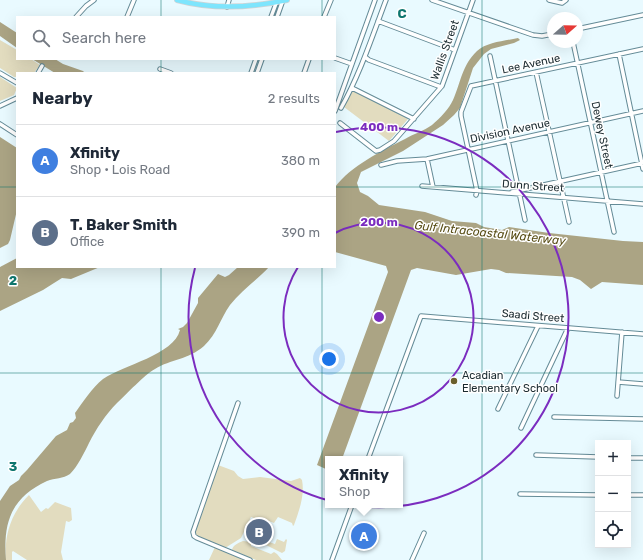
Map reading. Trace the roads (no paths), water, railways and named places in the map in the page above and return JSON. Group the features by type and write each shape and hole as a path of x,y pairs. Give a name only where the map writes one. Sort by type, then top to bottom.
{"main road":[{"path":"181,0 226,7 255,6 284,0"}],"street":[{"path":"77,16 94,0"},
{"path":"127,16 134,0"},
{"path":"226,7 229,0"},
{"path":"277,16 284,0"},
{"path":"324,16 330,0"},
{"path":"336,108 375,0"},
{"path":"341,108 352,88 365,57 386,0"},
{"path":"432,0 532,35 547,35"},
{"name":"Wallis Street","path":"340,123 376,150 380,150 394,141 441,87 473,0"},
{"path":"549,0 562,3 566,0"},
{"path":"271,16 276,1"},
{"path":"583,28 643,15"},
{"path":"378,21 455,50"},
{"name":"Dewey Street","path":"574,48 614,232"},
{"name":"Lee Avenue","path":"468,149 461,112 470,86 643,49"},
{"path":"618,54 643,169"},
{"path":"490,56 525,220"},
{"path":"365,57 369,60 441,87"},
{"path":"336,58 352,64"},
{"path":"250,72 256,60"},
{"path":"257,72 262,60"},
{"path":"304,72 309,60"},
{"path":"39,72 42,66"},
{"path":"160,69 168,72"},
{"path":"536,72 569,222"},
{"path":"0,73 16,82"},
{"path":"352,88 414,119"},
{"path":"0,106 16,98"},
{"name":"Division Avenue","path":"381,165 397,161 427,158 643,111"},
{"path":"0,124 16,134"},
{"path":"468,149 477,193"},
{"path":"427,158 433,187"},
{"path":"520,192 642,163"},
{"name":"Dunn Street","path":"422,186 477,193 520,192 564,198 607,200 643,204"},
{"name":"Saadi Street","path":"369,456 421,316 643,334"},
{"path":"498,409 538,326"},
{"path":"521,428 568,328"},
{"path":"617,396 622,332"},
{"path":"618,382 643,384"},
{"path":"238,403 193,530 194,535 197,538 250,560"},
{"path":"554,418 643,420"},
{"path":"536,455 595,457"},
{"path":"631,458 643,458"},
{"path":"520,494 595,495"},
{"path":"631,495 643,496"},
{"path":"332,560 351,508"},
{"path":"412,560 424,533"}],"water":[{"path":"0,22 16,32 16,47 0,36"},
{"name":"Gulf Intracoastal Waterway","path":"518,38 520,40 491,49 484,54 473,68 460,108 454,115 443,125 403,151 361,172 357,183 360,192 368,196 379,205 425,212 452,221 476,223 484,227 502,230 509,227 549,233 643,242 643,285 602,282 591,289 580,280 572,277 506,273 491,269 456,275 417,268 411,270 343,456 325,456 325,469 317,465 388,272 386,266 336,252 336,186 349,172 367,160 432,125 447,110 456,93 462,74 472,56 481,48 502,41"},
{"path":"34,60 57,60 84,72 53,72"},
{"path":"0,137 16,147 16,214 10,240 8,244 0,248"},
{"path":"16,259 16,268 98,268 71,279 62,278 43,290 0,311 0,267"},
{"path":"237,268 268,268 230,305 212,336 204,346 186,357 167,363 151,372 117,403 98,427 83,455 70,474 65,477 47,481 25,495 17,503 8,523 5,546 6,560 0,560 0,501 10,486 19,480 56,436 67,430 70,423 76,418 75,413 88,395 103,379 147,359 168,346 176,339 180,330 178,329 187,323 198,303 198,298 218,274 225,277"}],"place":[{"name":"Acadian Elementary School","path":"454,381"},
{"name":"T. Baker Smith","path":"259,532"},
{"name":"Xfinity","path":"364,536"}]}
